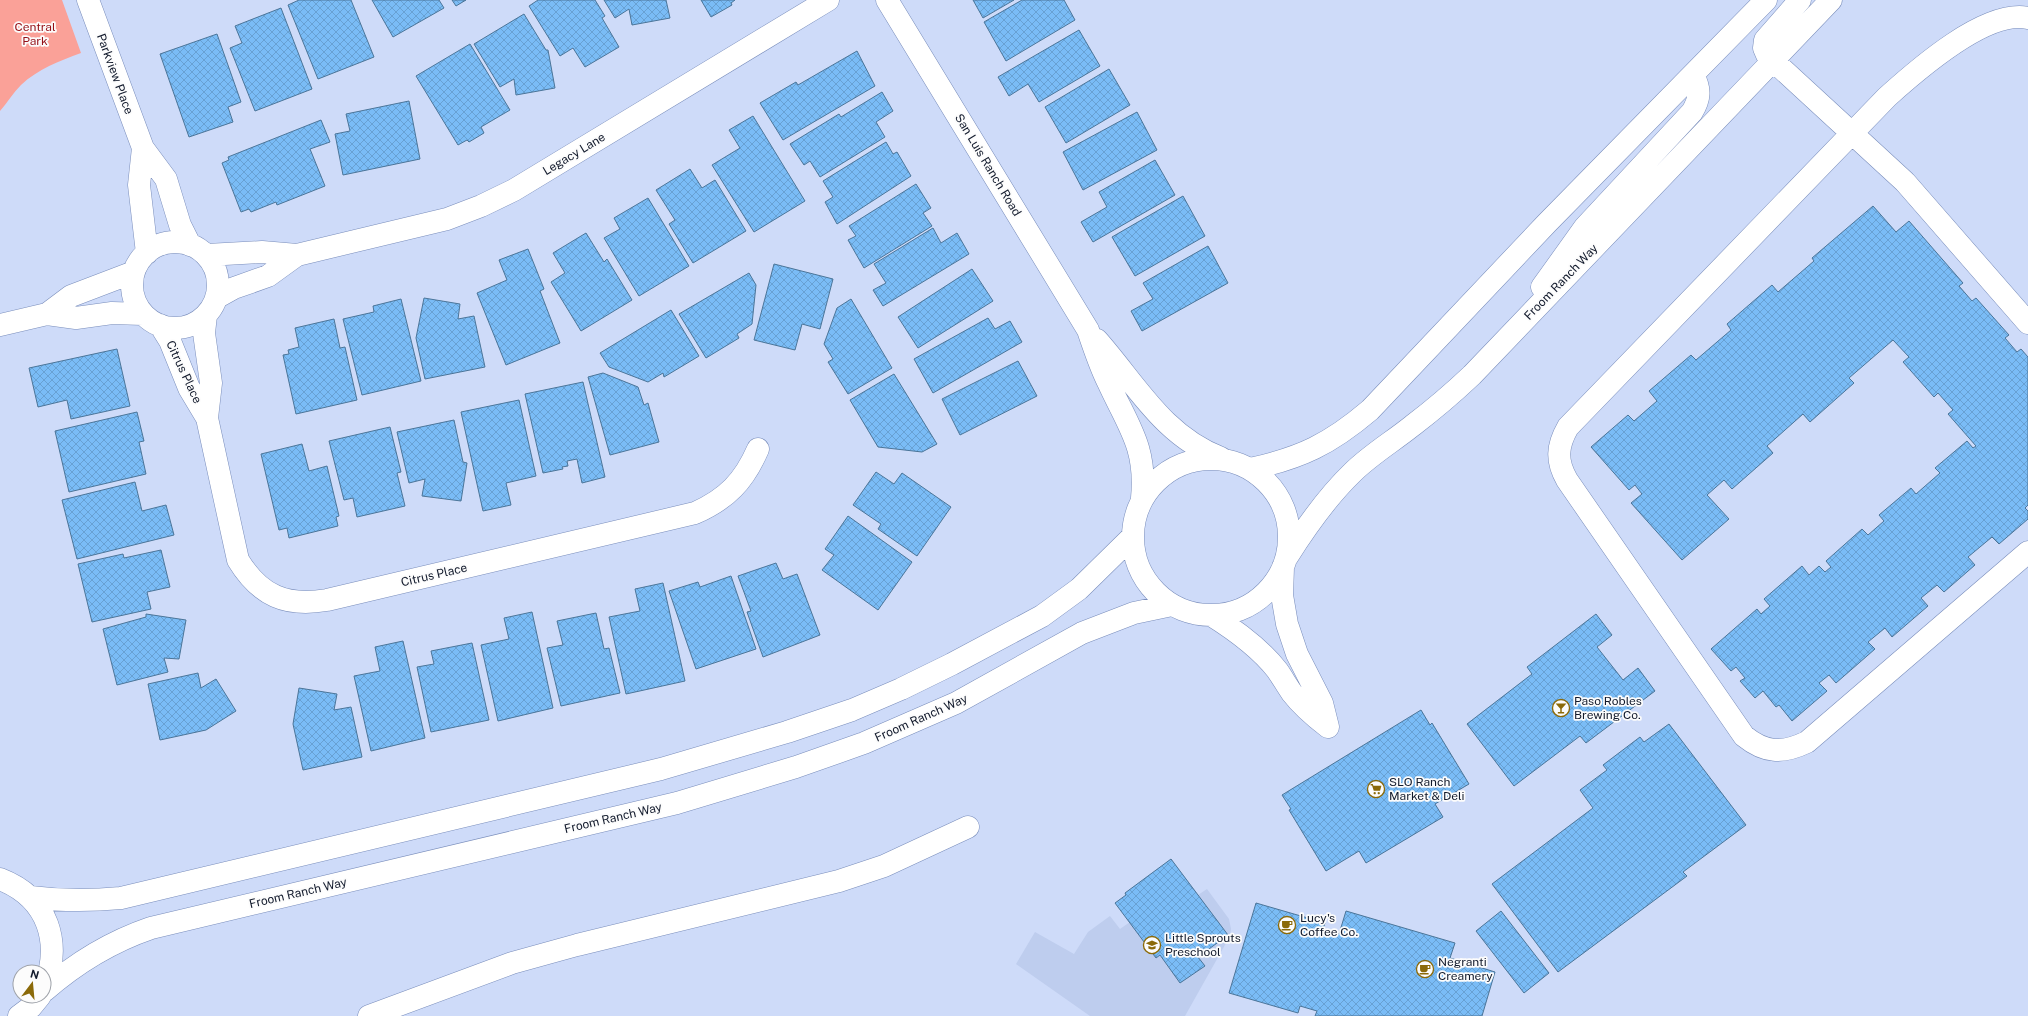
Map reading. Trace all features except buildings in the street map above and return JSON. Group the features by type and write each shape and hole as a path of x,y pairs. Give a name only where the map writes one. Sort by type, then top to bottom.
{"street":[{"name":"Parkview Place","path":"88,0 143,148 166,179 180,225 198,250"},
{"name":"Legacy Lane","path":"198,250 262,252 297,255 433,223 494,200 514,190 828,0"},
{"name":"San Luis Ranch Road","path":"887,0 1088,330 1114,359 1158,415 1173,430 1197,447 1240,466 1266,482 1278,498 1286,517 1289,537 1282,595 1287,624 1297,654 1322,703 1328,727 1309,712 1293,694 1277,670 1258,650 1236,631 1211,615"},
{"path":"1211,615 1191,613 1172,605 1155,593 1143,576 1135,557 1132,537 1135,517 1142,498 1155,482 1171,470 1190,462 1210,459 1240,466 1278,463 1305,454 1327,443 1348,429 1370,410 1547,223 1766,0"},
{"path":"1800,0 1765,40 1764,48 1767,55 1905,182 2028,323"},
{"name":"Froom Ranch Way","path":"1211,615 1229,613 1247,606 1262,596 1274,582 1306,527 1328,499 1351,474 1377,451 1444,401 1523,323 1831,0"},
{"path":"2028,18 2009,17 1993,22 1935,56 1887,97 1568,427 1559,447 1561,470 1744,736 1754,744 1767,749 1781,751 1794,748 1807,742 2028,552"},
{"path":"1523,323 1542,287 1585,227 1692,112 1697,104 1699,94 1698,84 1693,75"},
{"name":"Parkview Place","path":"143,148 139,185 147,253"},
{"path":"0,325 48,314 76,318 112,313 152,320 172,328 185,327 196,323 211,307 218,285 217,272 198,250 179,242 167,243 156,246 139,261 134,272 132,287 136,301 152,320"},
{"name":"Legacy Lane","path":"211,307 234,288 268,276 297,255"},
{"path":"48,314 71,296 134,272"},
{"name":"Citrus Place","path":"211,307 204,333 211,383 207,418 238,560 247,575 259,587 274,596 293,602 309,603 327,600 695,513 712,506 740,481 758,449"},
{"name":"Citrus Place","path":"152,320 170,341 188,388 207,418"},
{"name":"San Luis Ranch Road","path":"1088,330 1107,381 1136,439 1142,458 1144,478 1142,498"},
{"path":"11,883 60,901 90,902 121,898 661,769 787,732 852,710 901,689 1042,616 1079,589 1132,537"},
{"name":"Froom Ranch Way","path":"52,983 92,954 121,939 151,928 677,803 796,768 864,743 956,703 1082,633 1134,613 1172,605"},
{"path":"369,1016 512,963 577,945 839,880 884,866 968,828"},
{"path":"11,883 43,913 50,932 53,952 52,964"},
{"path":"19,1016 33,1004"}],"shaded area":[{"name":"Little Sprouts Preschool","path":"1171,859 1198,895 1207,889 1229,919 1231,929 1230,936 1185,1016 1090,1016 1016,964 1035,932 1074,954 1088,932 1110,916 1120,929 1130,922 1115,903 1126,895 1125,893"}],"green space":[{"name":"Central Park","path":"0,0 62,0 81,53 57,62 34,74 18,88 0,111"}],"place":[{"name":"Paso Robles Brewing Co.","path":"1561,708"},
{"name":"SLO Ranch Market & Deli","path":"1376,789"},
{"name":"Lucy's Coffee Co.","path":"1287,925"},
{"name":"Little Sprouts Preschool","path":"1152,945"},
{"name":"Negranti Creamery","path":"1425,969"}]}
